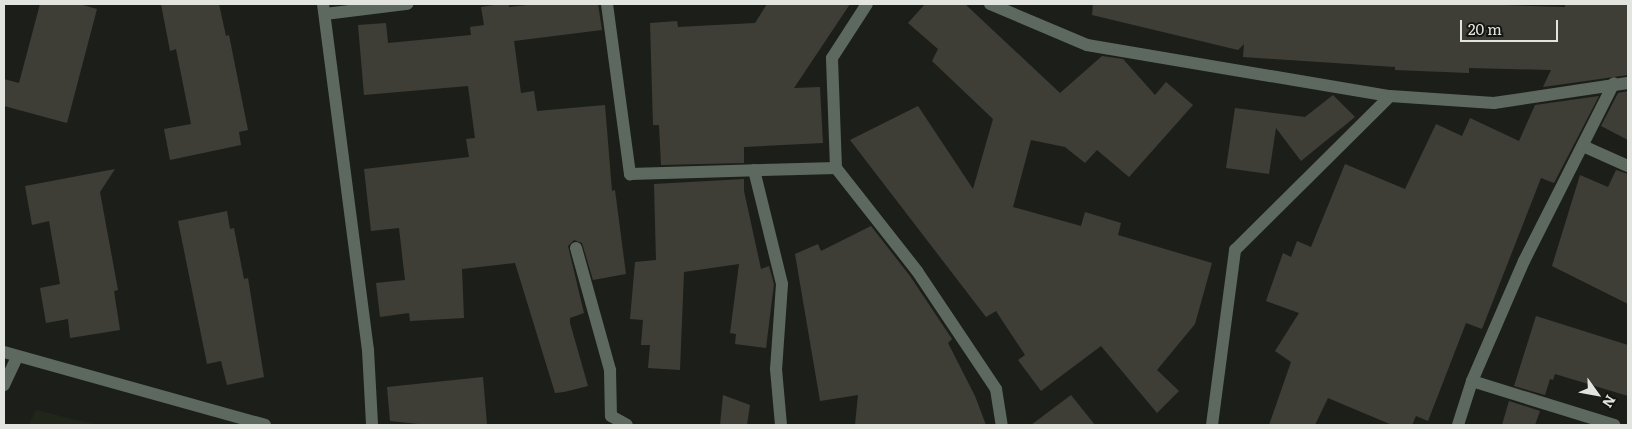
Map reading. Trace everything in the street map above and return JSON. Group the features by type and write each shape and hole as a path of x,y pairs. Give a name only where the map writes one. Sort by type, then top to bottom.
{"street":[{"path":"372,425 368,350 324,9 406,4"},
{"path":"607,4 630,174 836,168"},
{"path":"867,4 832,58 836,168 917,271 996,389 1002,425"},
{"path":"990,4 1088,45 1390,96 1494,102 1628,82"},
{"path":"1458,425 1472,380 1524,261 1614,83"},
{"path":"1212,425 1235,250 1390,96"},
{"path":"1583,146 1628,166"},
{"path":"754,170 782,284 776,370 781,425"},
{"path":"576,248 610,370 611,416 627,425"},
{"path":"4,352 265,425"},
{"path":"4,385 17,357"},
{"path":"1472,380 1614,425"}],"shaded area":[{"path":"36,410 97,425 29,425"}],"building":[{"path":"40,4 79,4 97,9 67,123 4,106 4,79 19,83"},
{"path":"161,4 219,4 226,36 229,35 248,130 239,132 241,145 170,160 164,129 191,124 176,49 170,51"},
{"path":"509,4 509,7 537,4 598,4 602,30 514,41 521,93 534,91 537,111 605,105 612,191 615,190 626,274 593,280 582,243 574,240 568,246 584,313 570,318 570,323 588,386 564,392 555,393 515,263 462,269 464,318 410,321 409,313 380,317 376,283 405,280 399,228 371,231 364,169 469,157 466,139 475,138 468,86 364,95 358,25 386,23 388,43 471,35 470,27 484,25 481,7"},
{"path":"767,4 850,4 794,88 820,87 823,143 744,147 744,163 661,165 659,125 653,125 650,23 677,21 678,27 755,23"},
{"path":"925,4 965,4 1060,93 1102,56 1123,59 1155,95 1166,82 1193,105 1129,177 1097,150 1085,163 1065,147 1031,140 1013,207 1081,226 1085,212 1121,223 1118,235 1212,263 1195,324 1157,370 1179,391 1157,413 1101,346 1041,391 1018,360 1025,355 996,311 986,317 850,140 918,106 973,189 993,119 932,61 938,49 908,23"},
{"path":"1093,4 1471,4 1565,7 1565,4 1628,4 1628,75 1543,87 1551,70 1469,68 1469,73 1395,70 1395,67 1243,57 1244,44 1238,50 1092,15"},
{"path":"1628,91 1628,140 1601,126 1618,93"},
{"path":"1333,95 1355,117 1301,161 1276,128 1269,174 1226,168 1235,108 1305,117"},
{"path":"1599,96 1554,183 1541,178 1482,329 1466,323 1428,421 1416,416 1412,425 1392,425 1328,398 1315,425 1269,425 1291,362 1275,351 1299,313 1266,301 1283,253 1291,257 1297,241 1311,247 1345,164 1405,189 1436,124 1462,136 1470,118 1519,141 1535,105"},
{"path":"115,169 100,192 118,290 114,291 120,330 70,338 68,319 46,323 40,288 60,284 49,221 32,225 25,186"},
{"path":"1616,170 1628,174 1628,304 1552,266 1580,175 1608,187"},
{"path":"744,179 744,191 761,269 769,266 774,284 766,348 735,344 736,334 730,333 739,264 684,272 680,370 648,368 650,345 641,345 643,320 630,319 635,262 656,260 654,184"},
{"path":"227,211 230,229 234,228 244,279 248,278 264,377 227,385 221,361 207,364 178,221"},
{"path":"871,226 910,276 952,339 948,343 975,396 986,425 855,425 858,395 820,401 795,254 818,244 821,251"},
{"path":"1536,316 1628,345 1628,396 1555,374 1553,380 1550,379 1545,395 1514,386"},
{"path":"483,377 487,425 428,425 390,421 387,387"},
{"path":"723,395 750,405 747,425 720,425"},
{"path":"1071,395 1095,425 1031,425"},
{"path":"1509,401 1540,411 1535,425 1502,425"}]}
